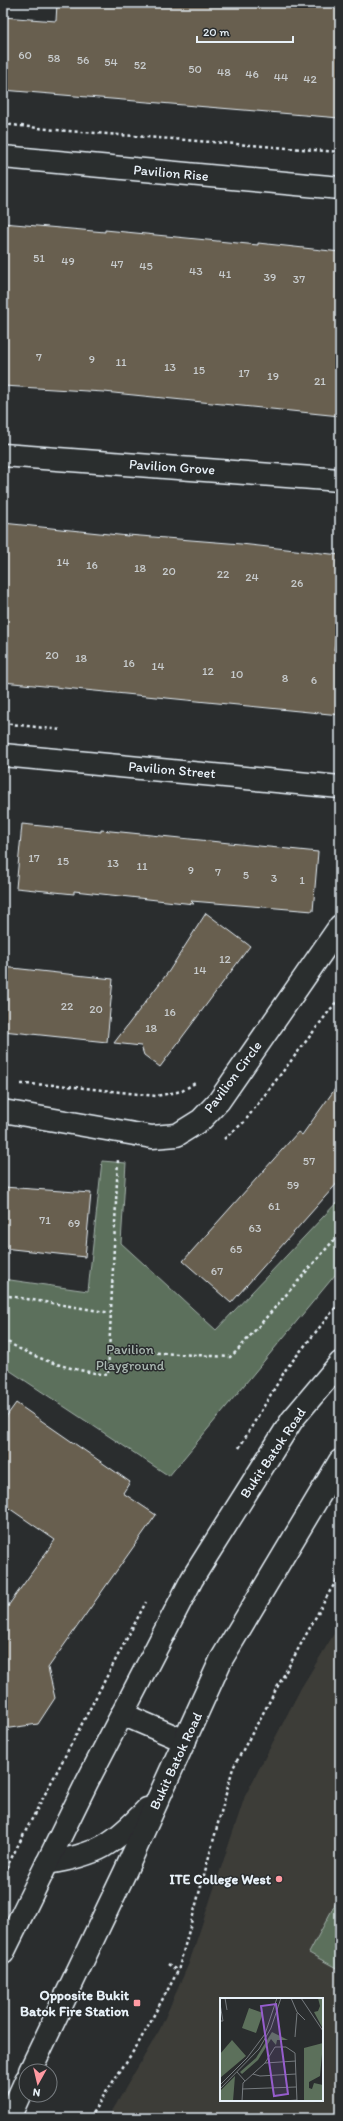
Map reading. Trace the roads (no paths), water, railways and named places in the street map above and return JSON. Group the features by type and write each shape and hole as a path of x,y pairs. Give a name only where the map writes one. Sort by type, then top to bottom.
{"main road":[{"name":"Pavilion Rise","path":"3,157 340,188"},
{"name":"Pavilion Grove","path":"3,455 340,480"},
{"name":"Pavilion Street","path":"3,755 340,786"},
{"name":"Pavilion Circle","path":"3,1111 152,1137 177,1135 201,1120 219,1100 340,926"},
{"name":"Bukit Batok Road","path":"3,1953 122,1714 192,1579 292,1420 340,1363"},
{"name":"Bukit Batok Road","path":"34,2063 222,1660 340,1461"},
{"path":"122,1714 185,1741"},
{"path":"47,1863 85,1856 120,1837 159,1796"},
{"path":"8,2118 18,2097"}],"place":[{"name":"ITE College West","path":"279,1879"},
{"name":"Opposite Bukit Batok Fire Station","path":"137,2003"}],"park label":[{"name":"Pavilion Playground","path":"130,1358"}]}
